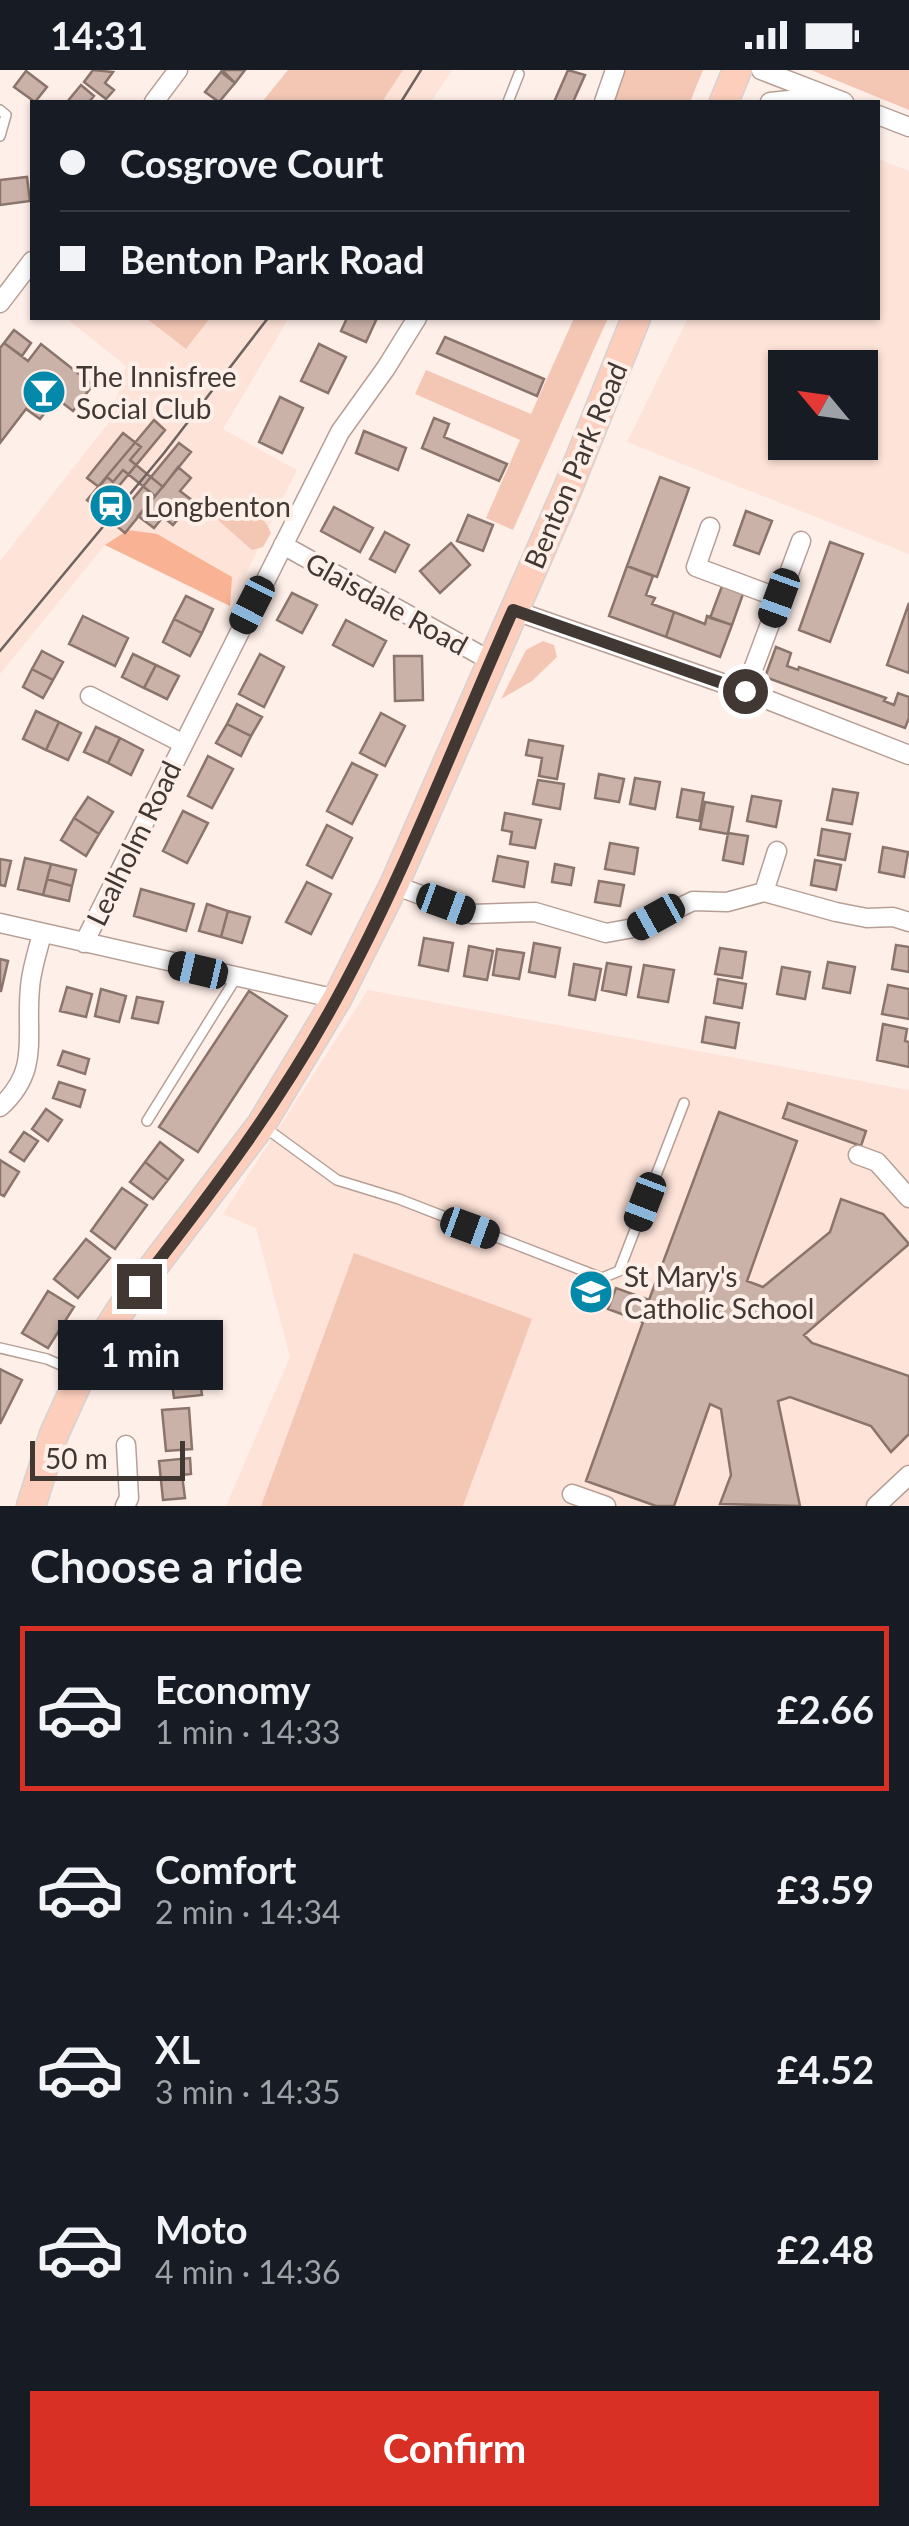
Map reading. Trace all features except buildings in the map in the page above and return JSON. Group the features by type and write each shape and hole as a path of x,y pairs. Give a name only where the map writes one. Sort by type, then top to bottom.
{"main road":[{"path":"725,100 737,70"},
{"name":"Benton Park Road","path":"31,1506 54,1434 82,1374 122,1308 261,1125 337,1000 394,885 568,488 635,320"}],"street":[{"path":"156,100 178,70"},
{"path":"605,100 615,70"},
{"path":"760,70 836,100"},
{"path":"782,100 836,100"},
{"path":"880,116 909,127"},
{"path":"0,303 30,264"},
{"name":"Lealholm Road","path":"84,943 340,432 416,320"},
{"path":"710,527 696,567 779,598"},
{"path":"745,691 800,541"},
{"name":"Glaisdale Road","path":"283,546 491,661"},
{"path":"513,610 745,691 909,754"},
{"name":"Lealholm Road","path":"90,696 182,744"},
{"path":"764,892 777,851"},
{"path":"394,885 472,914 535,912 606,933 638,927 693,900 727,902 764,892 836,912 909,922"},
{"path":"0,923 337,1000"},
{"path":"0,1107 17,1089 28,1068 30,985 42,933"},
{"path":"858,1155 878,1162 909,1198"},
{"path":"125,1506 126,1445"},
{"path":"876,1506 909,1475"},
{"path":"572,1494 606,1506"}],"lane":[{"path":"509,100 519,74"},
{"path":"0,110 6,115 0,136"},
{"path":"147,1121 236,978"},
{"path":"261,1125 338,1180 399,1199 602,1278 618,1271 684,1103"},
{"path":"0,1348 47,1359 82,1374"}],"shaded area":[{"path":"288,70 403,70 383,100 264,100"},
{"path":"403,70 452,70 432,100 383,100"},
{"path":"625,70 703,70 691,100 614,100"},
{"path":"811,70 909,70 909,110"},
{"path":"880,160 909,171 909,554 627,442 687,320 880,320"},
{"path":"68,320 149,320 186,349 208,320 288,320 223,429 297,470 230,606 105,545 0,674 0,561 110,421 126,366"},
{"path":"149,320 208,320 186,349"},
{"path":"573,320 607,320 513,530 486,518 520,440 415,394 426,370 531,414"},
{"path":"233,510 252,513 265,522 271,533 263,547 252,550 219,521 218,516"},
{"path":"128,530 157,534 232,577 230,606 105,545"},
{"path":"543,641 554,645 557,657 532,681 501,699 526,650"},
{"name":"St Mary's Catholic School","path":"368,990 909,1090 909,1506 226,1506 290,1357 256,1228 223,1214"},
{"path":"354,1253 532,1319 463,1506 261,1506"}],"tram line":[{"path":"402,100 421,70"},
{"path":"0,651 164,453 266,320"}],"place":[{"name":"The Innisfree Social Club","path":"44,392"},
{"name":"Longbenton","path":"111,506"},
{"name":"St Mary's Catholic School","path":"591,1292"}],"route":[{"path":"139,1286 261,1125 337,1000 394,885 513,610 745,691"}]}
